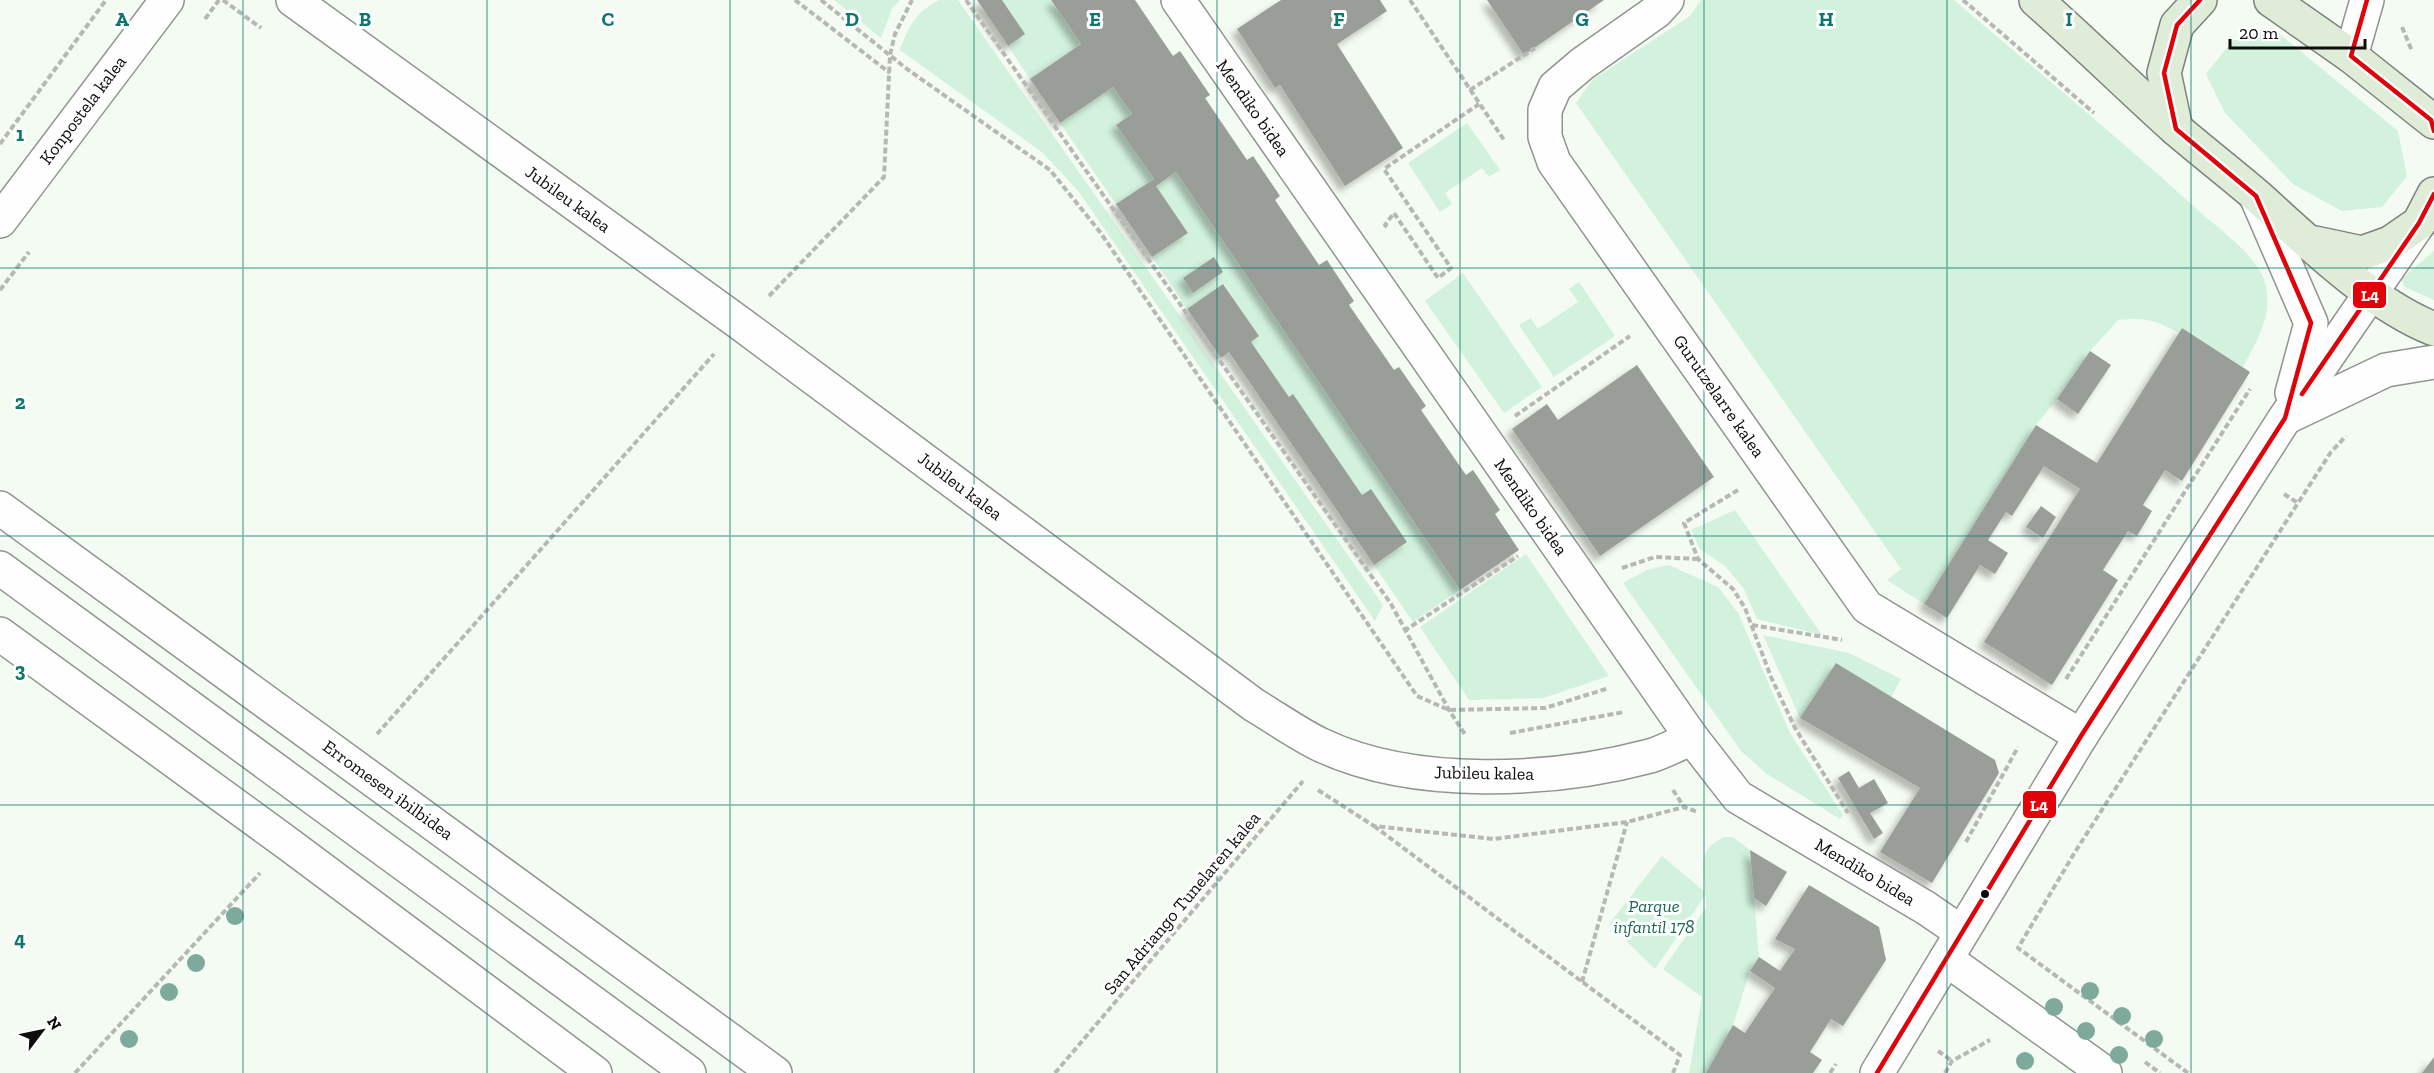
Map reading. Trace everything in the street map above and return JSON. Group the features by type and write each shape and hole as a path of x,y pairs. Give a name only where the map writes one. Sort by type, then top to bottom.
{"main road":[{"path":"2036,0 2176,129 2256,196 2304,241 2372,293 2434,329"},
{"path":"2176,129 2164,74 2177,25 2200,0"},
{"path":"2271,0 2351,56 2433,124"},
{"path":"2304,241 2362,253 2390,243 2419,223 2434,194"}],"street":[{"name":"Konpostela kalea","path":"0,220 167,0"},
{"name":"Jubileu kalea","path":"293,0 741,324 1254,705 1321,745 1366,761 1412,771 1464,776 1538,775 1652,756 1692,738"},
{"name":"Mendiko bidea","path":"1178,0 1692,738 1738,797 1926,908 1953,945 2105,1073"},
{"name":"Gurutzelarre kalea","path":"1667,0 1657,11 1582,64 1555,87 1545,110 1545,137 1554,162 1867,607 2081,736"},
{"path":"2351,56 2367,0"},
{"path":"2256,196 2311,323 2285,418"},
{"path":"1877,1073 2081,736 2285,418 2419,223"},
{"path":"2285,418 2386,370 2434,362"},
{"name":"Erromesen ibilbidea","path":"0,508 775,1073"},
{"path":"0,568 689,1073"},
{"path":"0,634 287,843 595,1073"}],"path":[{"path":"0,144 106,0"},
{"path":"795,0 891,74"},
{"path":"821,0 907,69 1050,170 1100,232 1417,696 1449,710 1545,708 1612,686"},
{"path":"351,763 741,324 884,177 891,74 890,55 895,34 912,0"},
{"path":"966,0 1391,604 1449,710 1470,741 1458,738"},
{"path":"1410,0 1505,142"},
{"path":"1963,0 2102,119"},
{"path":"2399,20 2414,57"},
{"path":"1392,235 1385,225 1394,213 1438,278 1451,268 1384,169 1479,104"},
{"path":"760,290 778,303"},
{"path":"1507,422 1635,333"},
{"path":"2064,681 2255,381"},
{"path":"2188,1073 2018,948 2075,852 2298,503 2331,452 2347,435"},
{"path":"2216,444 2298,503"},
{"path":"1742,488 1684,523 1698,559 1733,589 1745,608 1771,677 1795,728 1854,822"},
{"path":"1404,631 1521,554"},
{"path":"1613,571 1655,557 1698,559"},
{"path":"1751,625 1851,642 1844,632"},
{"path":"1503,734 1624,712"},
{"path":"1961,851 2020,748 2010,742"},
{"name":"San Adriango Tunelaren kalea","path":"1055,1073 1304,780 1321,745"},
{"path":"1684,807 1706,815"},
{"path":"1582,982 1627,822"},
{"path":"1374,826 1680,1055 1673,1073"},
{"path":"75,1073 287,843"},
{"path":"1946,1073 1952,1061 1989,1042"},
{"path":"1830,1073 1836,1063"}],"green space":[{"path":"834,0 900,0 892,9 881,38"},
{"path":"940,0 958,0 1383,605 1375,621 1079,192 1043,153 900,50 914,20 925,9"},
{"path":"1002,0 1051,0 1081,44 1030,79 1008,46 1024,34"},
{"path":"1701,0 1954,0 2139,158 2252,259 2263,277 2267,301 2266,313 2264,324 2243,367 2182,328 2179,333 2150,320 2118,320 2090,351 2036,425 1924,604 1887,580 1901,569 1576,103 1592,80 1690,16"},
{"path":"2272,28 2398,131 2407,176 2382,207 2342,211 2294,185 2225,113 2206,74 2233,40"},
{"path":"1113,87 1132,114 1116,125 1154,179 1116,204 1060,123"},
{"path":"1467,123 1500,170 1489,177 1482,168 1445,193 1452,204 1440,212 1408,163"},
{"path":"1176,172 1460,590 1413,622 1374,565 1407,542 1371,489 1362,495 1293,395 1289,397 1251,342 1258,336 1224,284 1187,309 1152,257 1188,233 1156,186"},
{"path":"2434,251 2434,300 2405,287 2401,279"},
{"path":"1463,273 1542,387 1504,413 1425,301"},
{"path":"1579,282 1615,336 1554,377 1519,325 1531,318 1538,329 1578,302 1569,289"},
{"path":"1735,510 1822,635 1757,619 1744,589 1725,566 1700,549 1691,530"},
{"path":"1526,554 1609,676 1543,698 1469,700 1420,627"},
{"path":"1669,565 1718,587 1738,613 1790,733 1843,815 1840,819 1767,774 1741,751 1623,583 1647,570"},
{"path":"1763,635 1849,653 1901,679 1891,697 1836,663 1800,718"},
{"name":"Parque infantil 178","path":"1724,837 1733,837 1750,850 1759,957 1750,971 1733,1025 1706,1073 1689,1073 1702,997 1663,969 1706,908 1706,894 1655,969 1609,924 1662,856 1705,892 1703,867 1705,854 1709,848"}],"building":[{"path":"977,0 1002,0 1025,34 1008,46"},
{"path":"1051,0 1135,0 1173,56 1180,51 1210,95 1205,98 1247,160 1253,156 1280,196 1275,200 1319,265 1327,260 1354,301 1349,305 1394,370 1399,367 1426,406 1421,410 1466,475 1473,470 1500,510 1495,514 1519,550 1460,590 1176,172 1156,186 1188,233 1152,257 1116,204 1154,179 1116,125 1132,114 1113,87 1060,123 1030,79 1081,44"},
{"path":"1281,0 1380,0 1387,11 1337,44 1403,148 1345,186 1280,85 1275,88 1237,29"},
{"path":"1487,0 1604,0 1524,55"},
{"path":"1214,257 1223,272 1193,293 1183,278"},
{"path":"1223,284 1259,336 1251,342 1289,397 1293,394 1362,495 1371,489 1407,542 1374,565 1229,352 1221,358 1187,309"},
{"path":"2182,328 2250,372 2182,481 2165,470 2143,505 2152,511 2137,536 2128,531 2103,570 2118,580 2052,685 1984,642 2080,489 2044,466 2012,516 2006,512 1988,540 2008,553 1995,574 1980,565 1947,618 1924,604 2036,425 2097,463"},
{"path":"2090,351 2111,365 2078,414 2057,399"},
{"path":"1637,365 1714,477 1600,556 1512,429 1547,404 1558,420"},
{"path":"2041,506 2056,517 2043,538 2026,527"},
{"path":"1836,663 1995,760 1999,773 1932,883 1880,852 1920,788 1800,718"},
{"path":"1849,771 1859,788 1874,779 1888,803 1870,813 1883,833 1874,839 1838,778"},
{"path":"1750,850 1787,872 1766,906 1754,898"},
{"path":"1809,885 1879,927 1886,960 1843,1026 1831,1019 1810,1052 1822,1060 1813,1073 1706,1073 1733,1025 1745,1033 1775,988 1750,971 1759,957 1780,971 1795,949 1775,939"},
{"path":"2434,1057 2434,1073 2422,1073"}],"transit line":[{"name":"L4","path":"1877,1073 2081,736 2285,418 2311,323 2256,196 2176,129 2164,73 2177,25 2200,0"},
{"name":"L4","path":"2367,0 2351,56 2431,120 2434,131"},
{"name":"L4","path":"2302,394 2419,223 2434,194"}]}
